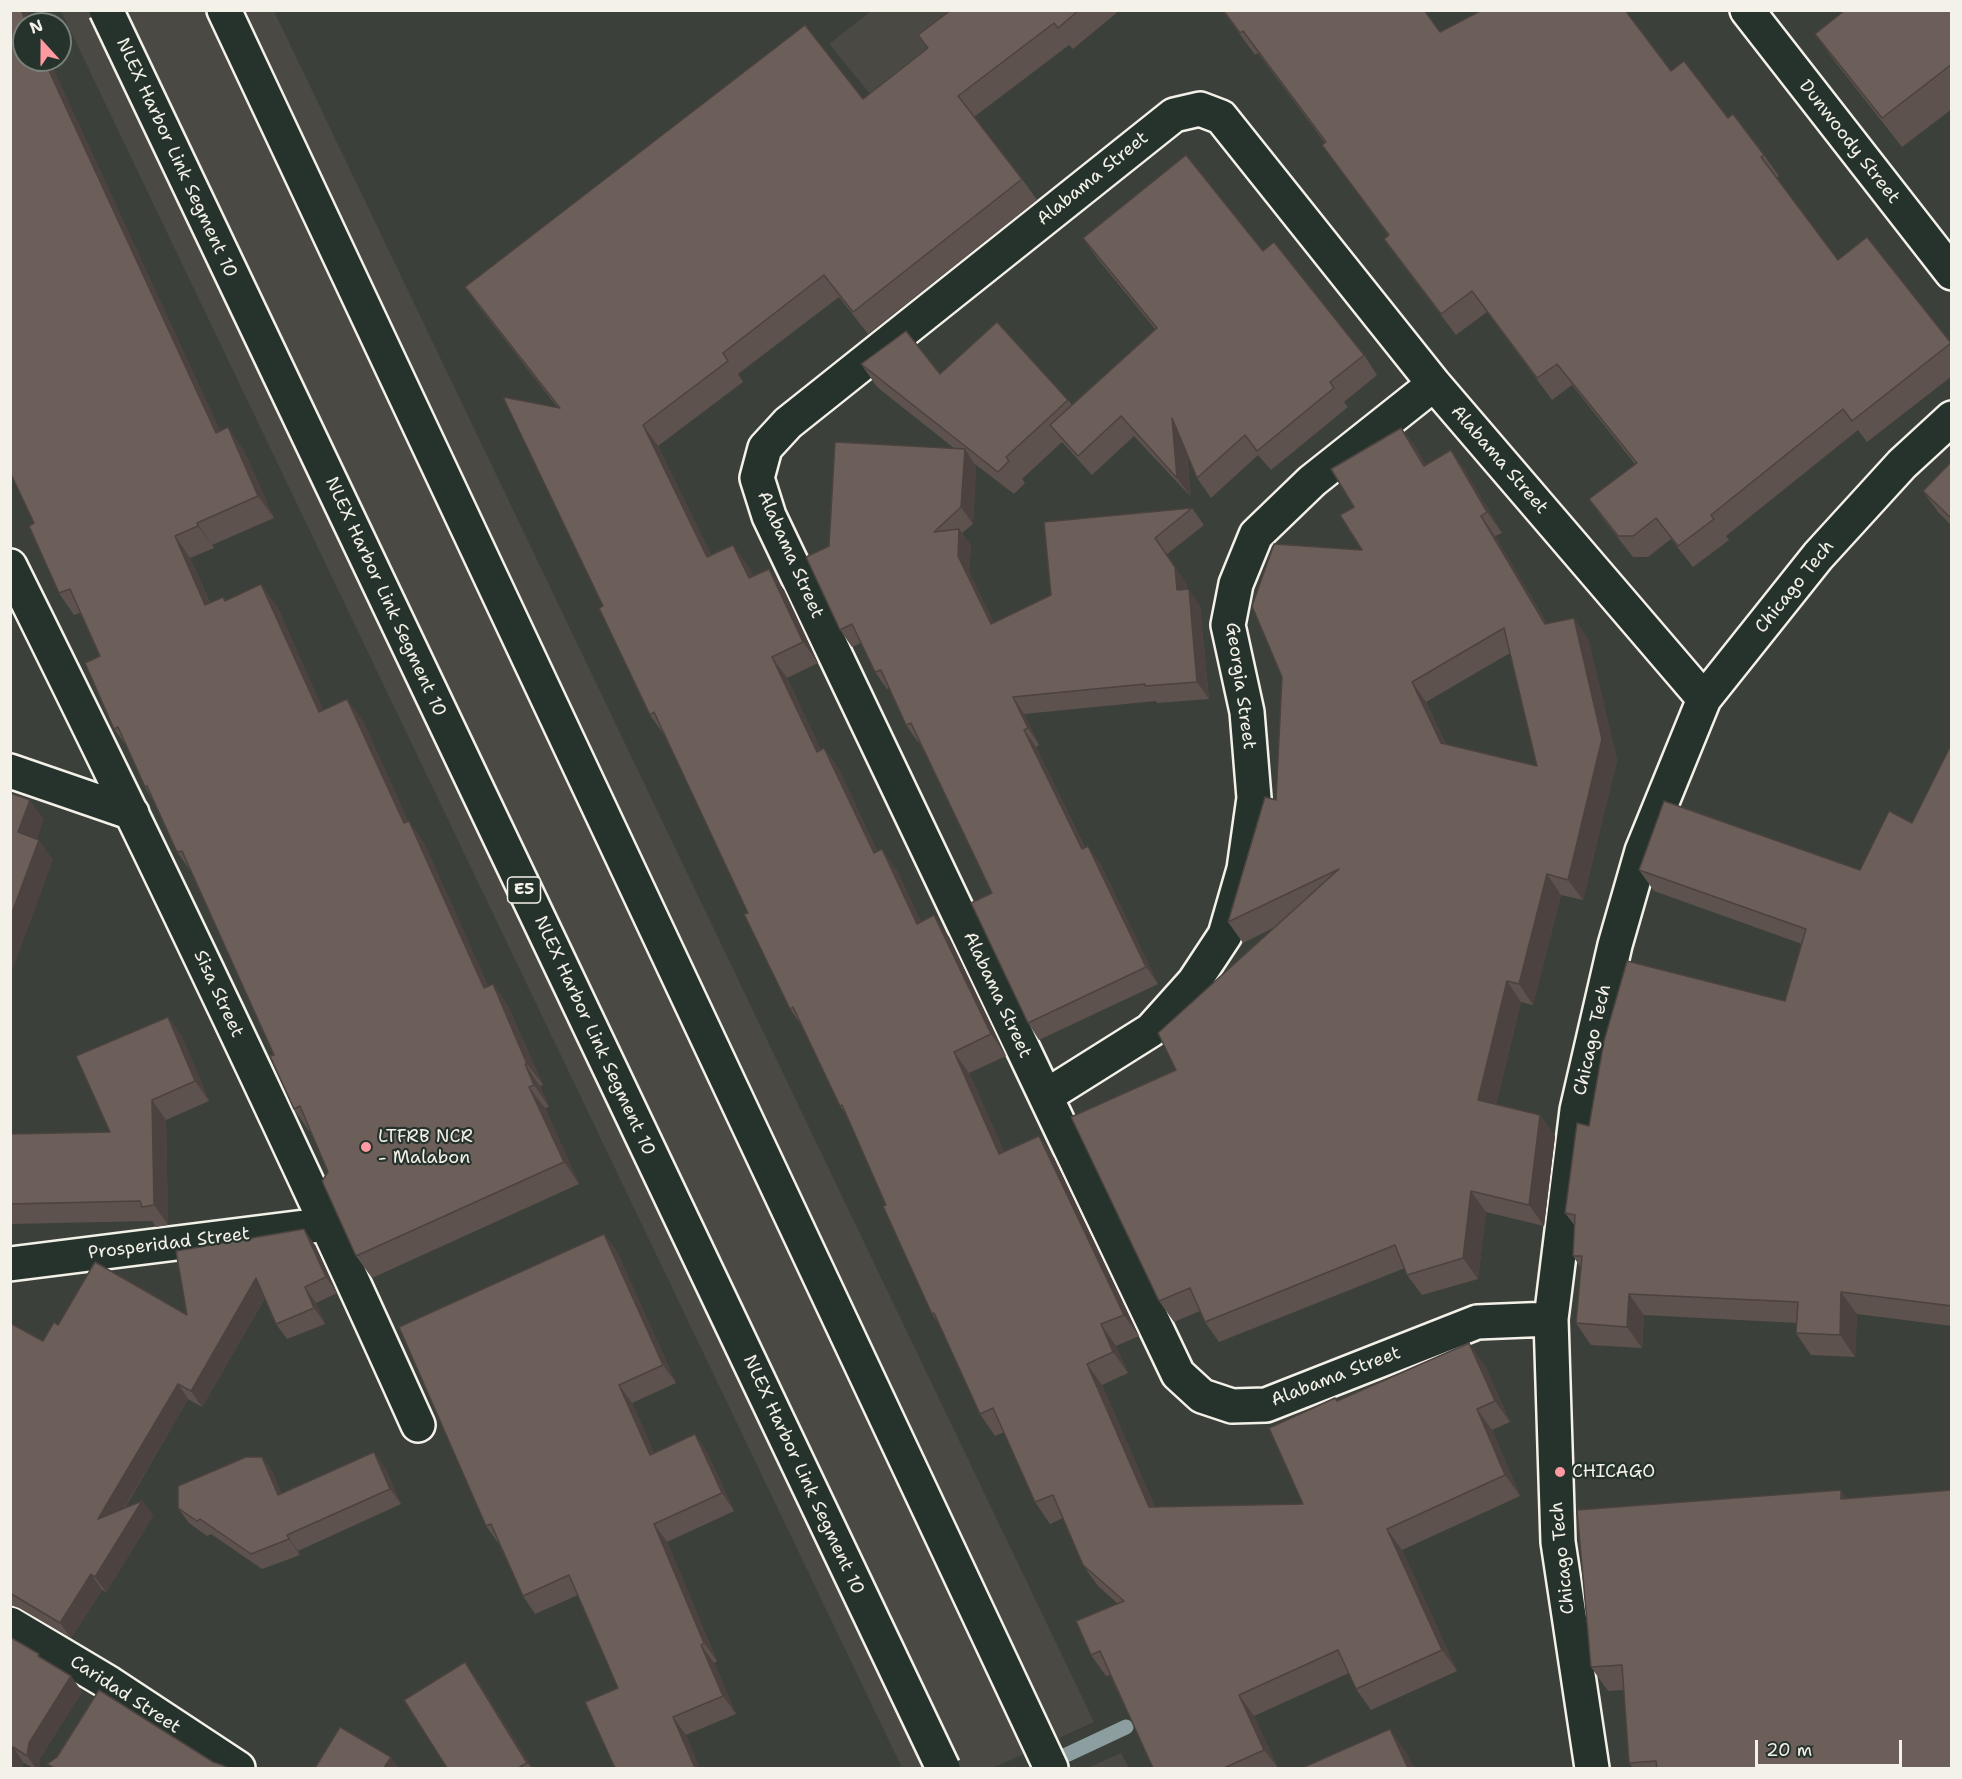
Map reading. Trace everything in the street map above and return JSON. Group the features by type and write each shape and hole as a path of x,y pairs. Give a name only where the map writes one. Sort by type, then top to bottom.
{"main road":[{"name":"NLEX Harbor Link Segment 10","path":"106,10 943,1768"},
{"path":"224,10 1051,1768"},
{"name":"Dunwoody Street","path":"1747,10 1952,273"},
{"name":"Alabama Street","path":"1551,1319 1477,1322 1266,1405 1232,1406 1203,1396 1178,1374 769,516 757,477 765,448 788,423 1174,115 1200,109 1221,117 1434,384 1704,699"},
{"name":"Georgia Street","path":"1046,1096 1151,1030 1194,982 1225,935 1244,869 1254,798 1247,712 1228,625 1236,584 1256,535 1312,481 1434,384"},
{"name":"Chicago Tech","path":"1592,1768 1558,1542 1551,1319 1577,1110 1615,945 1642,851 1704,699 1818,556 1902,464 1952,418"},
{"name":"Sisa Street","path":"10,566 132,813 328,1224 418,1425"},
{"path":"10,771 132,813"},
{"name":"Prosperidad Street","path":"10,1264 328,1224"},
{"name":"Caridad Street","path":"10,1624 109,1683 238,1768"},
{"path":"91,1712 109,1683"}],"shaded area":[{"path":"274,11 1094,1722 993,1768 902,1768 72,34 72,12 61,12"},
{"path":"871,11 975,11 871,95 829,44"},
{"path":"1121,1753 1129,1768 1087,1768"}],"building":[{"path":"10,10 21,10 22,12 12,12 12,72 50,72 216,433 228,427 258,496 197,523 198,526 175,536 205,605 223,597 225,601 261,584 319,712 347,699 404,823 409,821 484,988 493,984 527,1064 525,1064 534,1085 529,1087 564,1162 356,1256 322,1181 328,1172 300,1106 294,1109 270,1056 274,1055 182,851 177,852 118,727 114,729 85,663 100,656 70,589 59,593 29,526 34,523 10,472"},
{"path":"951,10 1079,10 1058,28 1054,23 958,96 1022,179 853,312 824,275 723,353 728,361 643,425 707,557 733,545 749,578 769,569 803,642 772,657 817,752 824,748 874,853 882,849 917,924 934,915 991,1034 954,1052 999,1154 1039,1136 1124,1315 1101,1324 1113,1352 1087,1364 1149,1507 1303,1504 1269,1428 1469,1343 1495,1401 1477,1409 1505,1475 1387,1529 1442,1650 1356,1689 1338,1650 1239,1695 1264,1750 1224,1768 1153,1768 1100,1651 1091,1655 1076,1621 1124,1601 1083,1565 1053,1495 1035,1502 993,1408 980,1414 883,1206 886,1205 842,1105 840,1106 793,1007 790,1009 744,914 748,913 654,712 650,715 599,608 603,606 503,397 560,408 465,287 805,25 863,99 928,48 918,35"},
{"path":"1223,10 1424,10 1440,32 1482,10 1625,10 1671,71 1684,61 1728,118 1733,114 1764,155 1761,157 1838,260 1867,237 1951,343 1852,421 1843,409 1711,515 1714,519 1678,546 1656,518 1633,536 1618,536 1589,499 1637,463 1557,364 1537,378 1472,291 1441,314 1384,239 1389,235 1322,145 1326,142 1243,31 1240,33"},
{"path":"1845,10 1952,10 1952,64 1882,118 1815,34"},
{"path":"1186,155 1263,251 1274,242 1364,355 1330,382 1334,388 1257,451 1245,435 1197,478 1172,418 1177,478 1121,416 1078,456 1050,425 1157,328 1083,238"},
{"path":"997,322 1068,400 1006,457 1009,461 998,472 861,364 906,331 940,374"},
{"path":"1401,428 1424,466 1451,450 1487,512 1481,516 1545,624 1574,618 1602,739 1568,880 1547,874 1519,984 1507,981 1478,1100 1540,1115 1529,1205 1471,1191 1463,1258 1407,1275 1395,1245 1205,1322 1190,1288 1159,1301 1071,1117 1176,1070 1158,1033 1339,869 1228,922 1265,797 1276,800 1282,677 1252,606 1274,544 1362,550 1340,515 1354,507 1331,469","holes":["1504,628 1537,766 1441,743 1412,682"]},
{"path":"835,442 965,449 961,507 934,532 959,529 958,556 991,624 1051,595 1044,522 1192,508 1155,538 1175,567 1177,590 1189,589 1197,682 1145,686 1145,684 1013,697 1028,728 1024,730 1082,849 1088,846 1146,967 1028,1023 971,903 992,893 911,723 906,725 881,670 875,672 852,624 840,630 806,557 829,546"},
{"path":"1952,461 1952,519 1923,491"},
{"path":"1952,743 1952,1306 1841,1292 1840,1335 1796,1333 1798,1302 1629,1294 1627,1327 1576,1323 1582,1256 1573,1256 1575,1215 1565,1213 1577,1123 1589,1126 1604,1041 1627,961 1785,1001 1806,929 1639,870 1664,801 1860,870 1889,811 1912,823"},
{"path":"10,793 30,800 18,832 39,840 10,918"},
{"path":"168,1017 195,1081 152,1100 154,1205 142,1207 140,1201 10,1204 10,1134 110,1132 76,1056"},
{"path":"304,1229 326,1277 305,1287 314,1308 276,1324 256,1278 191,1391 178,1384 98,1519 142,1501 95,1577 91,1574 60,1623 10,1593 10,1323 43,1341 54,1322 58,1325 95,1262 187,1315 176,1251"},
{"path":"604,1234 663,1365 619,1385 650,1455 695,1434 722,1493 654,1524 704,1643 701,1645 723,1696 673,1717 695,1768 616,1768 614,1766 585,1702 618,1688 569,1575 523,1596 491,1524 486,1526 399,1327"},
{"path":"374,1452 390,1489 287,1535 289,1539 251,1554 200,1519 197,1521 178,1508 178,1486 246,1457 262,1457 278,1495"},
{"path":"1841,1490 1841,1499 1952,1490 1952,1768 1657,1768 1656,1761 1629,1763 1622,1665 1591,1667 1577,1510"},
{"path":"10,1637 71,1676 29,1743 27,1756 13,1747 10,1752"},
{"path":"465,1662 527,1763 518,1768 447,1768 404,1700"},
{"path":"99,1690 213,1762 228,1768 54,1768 47,1764 57,1757"},
{"path":"340,1727 391,1757 384,1768 315,1768"},
{"path":"1390,1729 1408,1768 1302,1768"}],"waterway":[{"path":"1047,1764 1126,1727"}],"railway":[{"path":"109,10 932,1768"}],"place":[{"name":"LTFRB NCR - Malabon","path":"366,1147"},
{"name":"CHICAGO","path":"1560,1472"}]}
